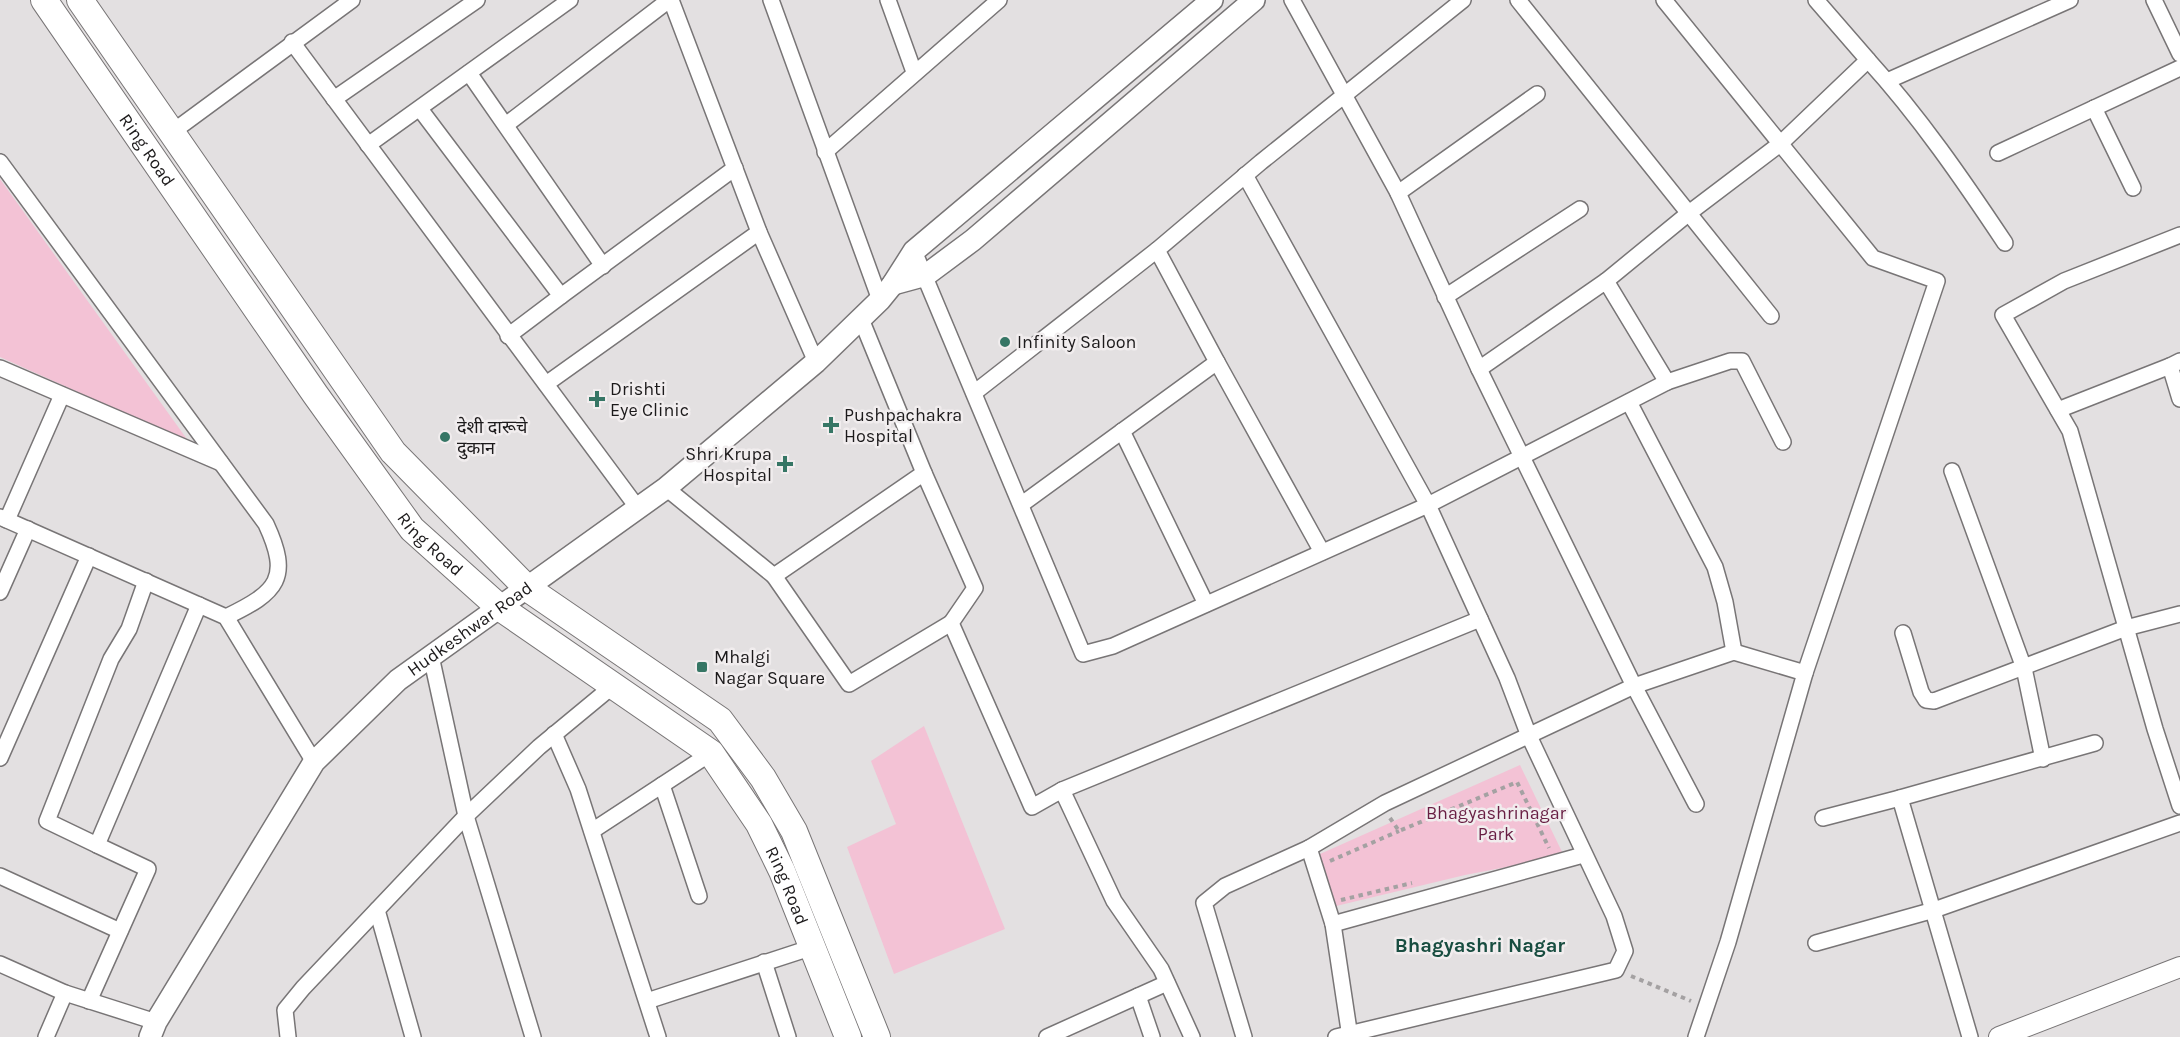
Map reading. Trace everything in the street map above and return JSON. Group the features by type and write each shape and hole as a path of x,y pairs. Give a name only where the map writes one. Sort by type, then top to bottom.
{"highway":[{"name":"Ring Road","path":"44,0 315,394 412,529 499,607 711,753 759,824 782,871 848,1037"},
{"name":"Ring Road","path":"80,0 393,452 527,588 720,720 763,778 794,831 877,1037"}],"main road":[{"name":"Hudkeshwar Road","path":"153,1030 314,762 398,680 666,488 816,362 861,319 886,292 914,251 1212,0"},
{"path":"886,292 926,275 1033,191 1254,0"}],"street":[{"path":"171,133 292,42 334,5 351,0"},
{"path":"334,99 477,0"},
{"path":"368,146 570,0"},
{"path":"507,124 670,0 759,232 816,362"},
{"path":"771,0 825,152 886,292"},
{"path":"888,0 914,72"},
{"path":"825,152 999,0"},
{"path":"1292,0 1398,193 1479,369 1634,686 1696,804"},
{"path":"974,393 1157,250 1245,175 1463,0"},
{"path":"1518,0 1772,316"},
{"path":"1664,0 1873,258 1937,281 1804,673 1728,942 1696,1037"},
{"path":"1887,81 2070,0"},
{"path":"2154,0 2180,54"},
{"path":"1819,1 1887,81 1973,195 2005,243"},
{"path":"292,42 637,507"},
{"path":"1479,369 1606,281 1689,213 1780,144 1868,60"},
{"path":"1998,153 2180,68"},
{"path":"469,73 507,124 603,266"},
{"path":"1398,193 1537,94"},
{"path":"2094,108 2133,189"},
{"path":"420,109 561,296"},
{"path":"0,162 266,524 280,557 280,569 273,584 252,604 226,617"},
{"path":"508,336 735,168"},
{"path":"1245,175 1428,505 1480,619 1529,736 1583,855 1614,916 1625,951 1616,970 1345,1036 1333,924 1309,848"},
{"path":"1444,297 1580,209"},
{"path":"546,384 759,232"},
{"path":"2180,235 2064,281 2003,315 2070,431 2180,806"},
{"path":"1157,250 1322,552"},
{"path":"914,251 1083,654 1113,646 1428,505 1667,382 1730,361 1742,361 1783,442"},
{"path":"1606,281 1667,382"},
{"path":"666,488 774,576 849,684 951,623 975,588 924,473 861,319"},
{"path":"1022,504 1217,362"},
{"path":"2058,410 2175,363 2180,399"},
{"path":"0,368 222,463"},
{"path":"62,394 3,518 226,617 314,762"},
{"path":"1629,402 1714,567 1725,602 1734,652"},
{"path":"1122,431 1206,604"},
{"path":"1952,471 2024,668 2043,759"},
{"path":"774,576 924,473"},
{"path":"0,592 28,529"},
{"path":"0,758 89,556"},
{"path":"89,1001 148,869 47,821 111,659 129,629 146,581"},
{"path":"97,845 199,605"},
{"path":"1903,633 1926,700 1934,701 2126,628 2180,614"},
{"path":"951,623 1032,807 1062,790 1480,619"},
{"path":"1244,1037 1203,903 1225,886 1309,848 1385,803 1634,686 1734,652 1804,673"},
{"path":"431,656 466,816 533,1037"},
{"path":"288,1037 285,1010 303,988 466,816 554,734 614,685"},
{"path":"554,734 578,789 592,831 647,1001 653,1036"},
{"path":"1823,818 2096,743"},
{"path":"592,831 711,753"},
{"path":"662,785 699,896"},
{"path":"1062,790 1114,901 1161,969 1192,1037"},
{"path":"1900,798 1970,1037"},
{"path":"1816,944 1934,910 2180,823"},
{"path":"1333,924 1583,855"},
{"path":"0,876 120,931"},
{"path":"377,910 412,1037"},
{"path":"647,1001 813,947"},
{"path":"764,962 788,1037"},
{"path":"0,964 153,1030"},
{"path":"1999,1037 2180,967"},
{"path":"1047,1037 1167,983"},
{"path":"46,1037 65,993"},
{"path":"1138,996 1152,1037"}],"path":[{"path":"1331,870 1329,860 1517,782 1551,852 1540,854"},
{"path":"1385,803 1398,831"},
{"path":"1336,890 1338,901 1418,881"},
{"path":"1616,970 1705,1007"}],"green space":[{"path":"0,179 189,442 0,357"},
{"path":"924,726 1005,929 894,974 847,847 896,824 871,761"},
{"name":"Bhagyashrinagar Park","path":"1520,765 1564,856 1465,875 1332,907 1320,854"}],"place":[{"name":"Infinity Saloon","path":"1005,342"},
{"name":"Drishti Eye Clinic","path":"597,399"},
{"name":"Pushpachakra Hospital","path":"831,425"},
{"name":"देशी दारूचे दुकान","path":"445,437"},
{"name":"Shri Krupa Hospital","path":"785,464"},
{"name":"Mhalgi Nagar Square","path":"702,667"}],"district":[{"name":"Bhagyashri Nagar","path":"1480,945"}]}
